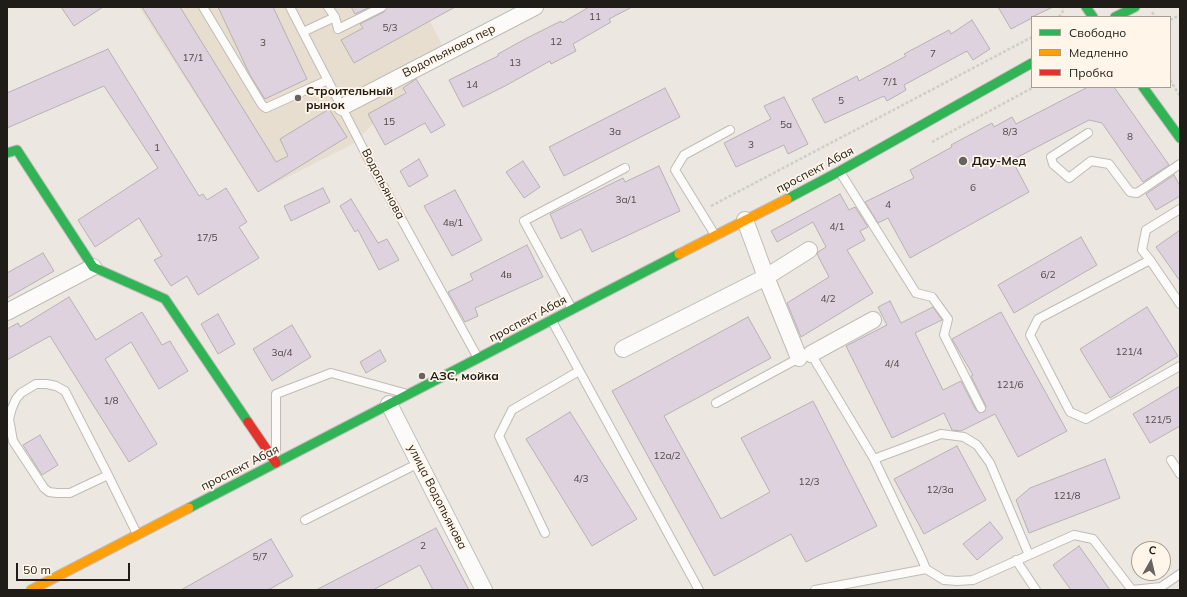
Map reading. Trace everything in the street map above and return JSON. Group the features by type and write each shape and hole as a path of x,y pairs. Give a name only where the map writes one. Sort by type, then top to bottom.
{"main road":[{"path":"1086,7 1092,16"},
{"path":"1117,16 1134,7"},
{"name":"проспект Абая","path":"31,590 840,171 1031,64"},
{"path":"1144,88 1180,138"},
{"path":"7,153 17,150 93,267 165,299 276,463"}],"street":[{"name":"Водопьянова пер","path":"342,107 535,7"},
{"path":"745,220 766,277 805,356 873,320"},
{"path":"623,349 766,277 810,250"},
{"path":"7,312 93,267"},
{"name":"улица Водопьянова","path":"389,404 484,590"}],"lane":[{"path":"203,7 262,105 266,108 328,80"},
{"name":"Водопьянова","path":"290,7 370,162 478,359"},
{"path":"328,7 335,17 338,29 382,7"},
{"path":"303,32 335,17"},
{"path":"715,235 675,170 684,155 730,130"},
{"path":"1088,133 1051,157 1053,164 1069,178 1091,161 1109,164 1130,192 1137,193 1180,164"},
{"path":"572,310 524,221 625,168"},
{"path":"840,171 916,293 932,298 948,319 944,335 981,408"},
{"path":"1180,209 1146,230 1142,250 1180,304"},
{"path":"1150,260 1038,319 1030,335 1070,412 1086,419 1180,366"},
{"path":"552,320 699,590"},
{"path":"716,403 805,356 874,460 926,569 944,580 973,580 1074,535 1093,539 1132,590 1162,587 1180,574"},
{"path":"545,533 499,436 512,410 579,371"},
{"path":"276,463 276,394 331,373 409,394"},
{"path":"108,475 70,493 49,492 44,488 14,441 9,419 16,399 21,393 36,384 52,385 65,391 108,475 138,534"},
{"path":"874,460 941,434 964,437 976,445 990,463 1029,555"},
{"path":"1171,460 1180,474"},
{"path":"305,520 420,463"},
{"path":"1016,560 1036,590"},
{"path":"815,590 926,569"}],"path":[{"path":"1060,16 1063,11 1063,7"},
{"path":"1171,20 1180,15"},
{"path":"701,212 1031,38"},
{"path":"1171,82 1180,96"},
{"path":"932,142 1032,88"}],"shaded area":[{"name":"Строительный рынок","path":"139,7 423,7 445,51 353,144 258,192"}],"building":[{"path":"61,7 103,7 74,26"},
{"path":"142,7 180,7 276,162 288,156 280,139 329,109 347,137 258,192"},
{"path":"218,7 273,7 307,79 265,99 250,75"},
{"path":"351,7 370,7 355,14"},
{"path":"387,7 455,7 354,63 341,40 363,28 360,24 384,12"},
{"path":"589,7 632,7 609,19 611,22 573,44 576,51 551,64 550,61 463,107 449,80 498,56 498,54 527,38 561,21 562,23"},
{"path":"998,7 1053,7 1031,16 1031,19 1011,29"},
{"path":"972,20 990,49 973,60 967,51 904,85 906,90 887,101 884,96 825,123 812,99 857,76 859,81 906,56 904,54 949,30 951,34"},
{"path":"108,49 199,196 203,194 207,200 226,188 247,222 239,227 259,258 198,295 187,276 171,286 154,260 162,256 139,218 95,247 78,220 158,168 104,86 7,128 7,93"},
{"path":"416,79 445,125 431,133 425,123 385,145 368,114 406,93 403,88"},
{"path":"665,88 680,117 564,176 549,147"},
{"path":"1086,88 1115,88 1169,165 1143,182 1102,123 1089,120 1012,160 1029,192 910,258 888,218 878,223 865,202 914,178 910,170 952,147 951,145 992,123 994,127 1012,117 1016,124"},
{"path":"784,97 808,144 788,154 784,145 736,167 724,143 771,119 764,106"},
{"path":"419,159 428,176 409,187 400,171"},
{"path":"523,161 540,187 524,198 506,172"},
{"path":"659,166 680,211 592,252 581,229 561,239 550,214 623,178 625,182"},
{"path":"1174,175 1180,186 1180,196 1156,210 1146,194"},
{"path":"323,188 330,202 291,221 284,206"},
{"path":"455,190 482,240 452,256 424,206"},
{"path":"840,194 849,210 855,207 868,227 860,231 865,240 847,250 873,293 801,337 787,303 829,277 817,254 826,247 813,222 777,242 771,231"},
{"path":"351,199 378,243 387,239 399,260 379,270 358,230 355,232 340,206"},
{"path":"1180,230 1180,281 1156,247"},
{"path":"1081,237 1097,265 1014,313 998,285"},
{"path":"527,245 543,277 475,308 478,316 465,322 448,292 473,280 470,274"},
{"path":"43,253 54,271 7,298 7,273"},
{"path":"69,297 96,340 142,312 162,345 170,341 188,371 159,389 131,342 105,359 157,444 129,462 50,336 7,360 7,329 18,323 20,327"},
{"path":"890,301 901,323 933,307 942,320 915,333 943,390 961,381 976,410 980,413 985,411 986,406 971,376 973,375 952,339 1001,312 1067,431 1018,457 995,414 961,431 952,430 944,413 892,438 846,346 887,325 878,307"},
{"path":"1147,307 1178,356 1110,398 1080,349"},
{"path":"218,314 235,344 218,354 201,324"},
{"path":"748,317 771,358 664,416 721,519 770,492 741,438 813,401 877,526 806,562 791,534 714,576 612,391"},
{"path":"292,325 311,357 272,381 253,349"},
{"path":"380,350 386,361 366,373 360,362"},
{"path":"1180,386 1180,426 1150,443 1133,414"},
{"path":"570,412 637,519 592,546 526,439"},
{"path":"40,435 58,465 42,475 23,445"},
{"path":"957,446 986,500 924,534 894,479"},
{"path":"1105,459 1120,498 1029,533 1016,500 1030,488"},
{"path":"990,522 1003,538 977,560 963,544"},
{"path":"436,528 469,590 433,590 420,565 373,590 316,590"},
{"path":"271,539 293,576 268,590 181,590"},
{"path":"1079,546 1110,590 1071,590 1053,565"}],"traffic: fast":[{"path":"1086,7 1092,16"},
{"path":"1117,16 1135,7"},
{"path":"787,199 840,171 1031,64"},
{"path":"1144,88 1180,138"},
{"path":"7,153 17,150 93,267 165,299 248,422"},
{"path":"189,508 679,254"}],"traffic: slow":[{"path":"679,254 787,199"},
{"path":"31,590 189,508"}],"traffic: jam":[{"path":"248,422 276,463"}],"place":[{"name":"Строительный рынок","path":"298,98"},
{"name":"Дау-Мед","path":"963,161"},
{"name":"АЗС, мойка","path":"422,376"}]}
